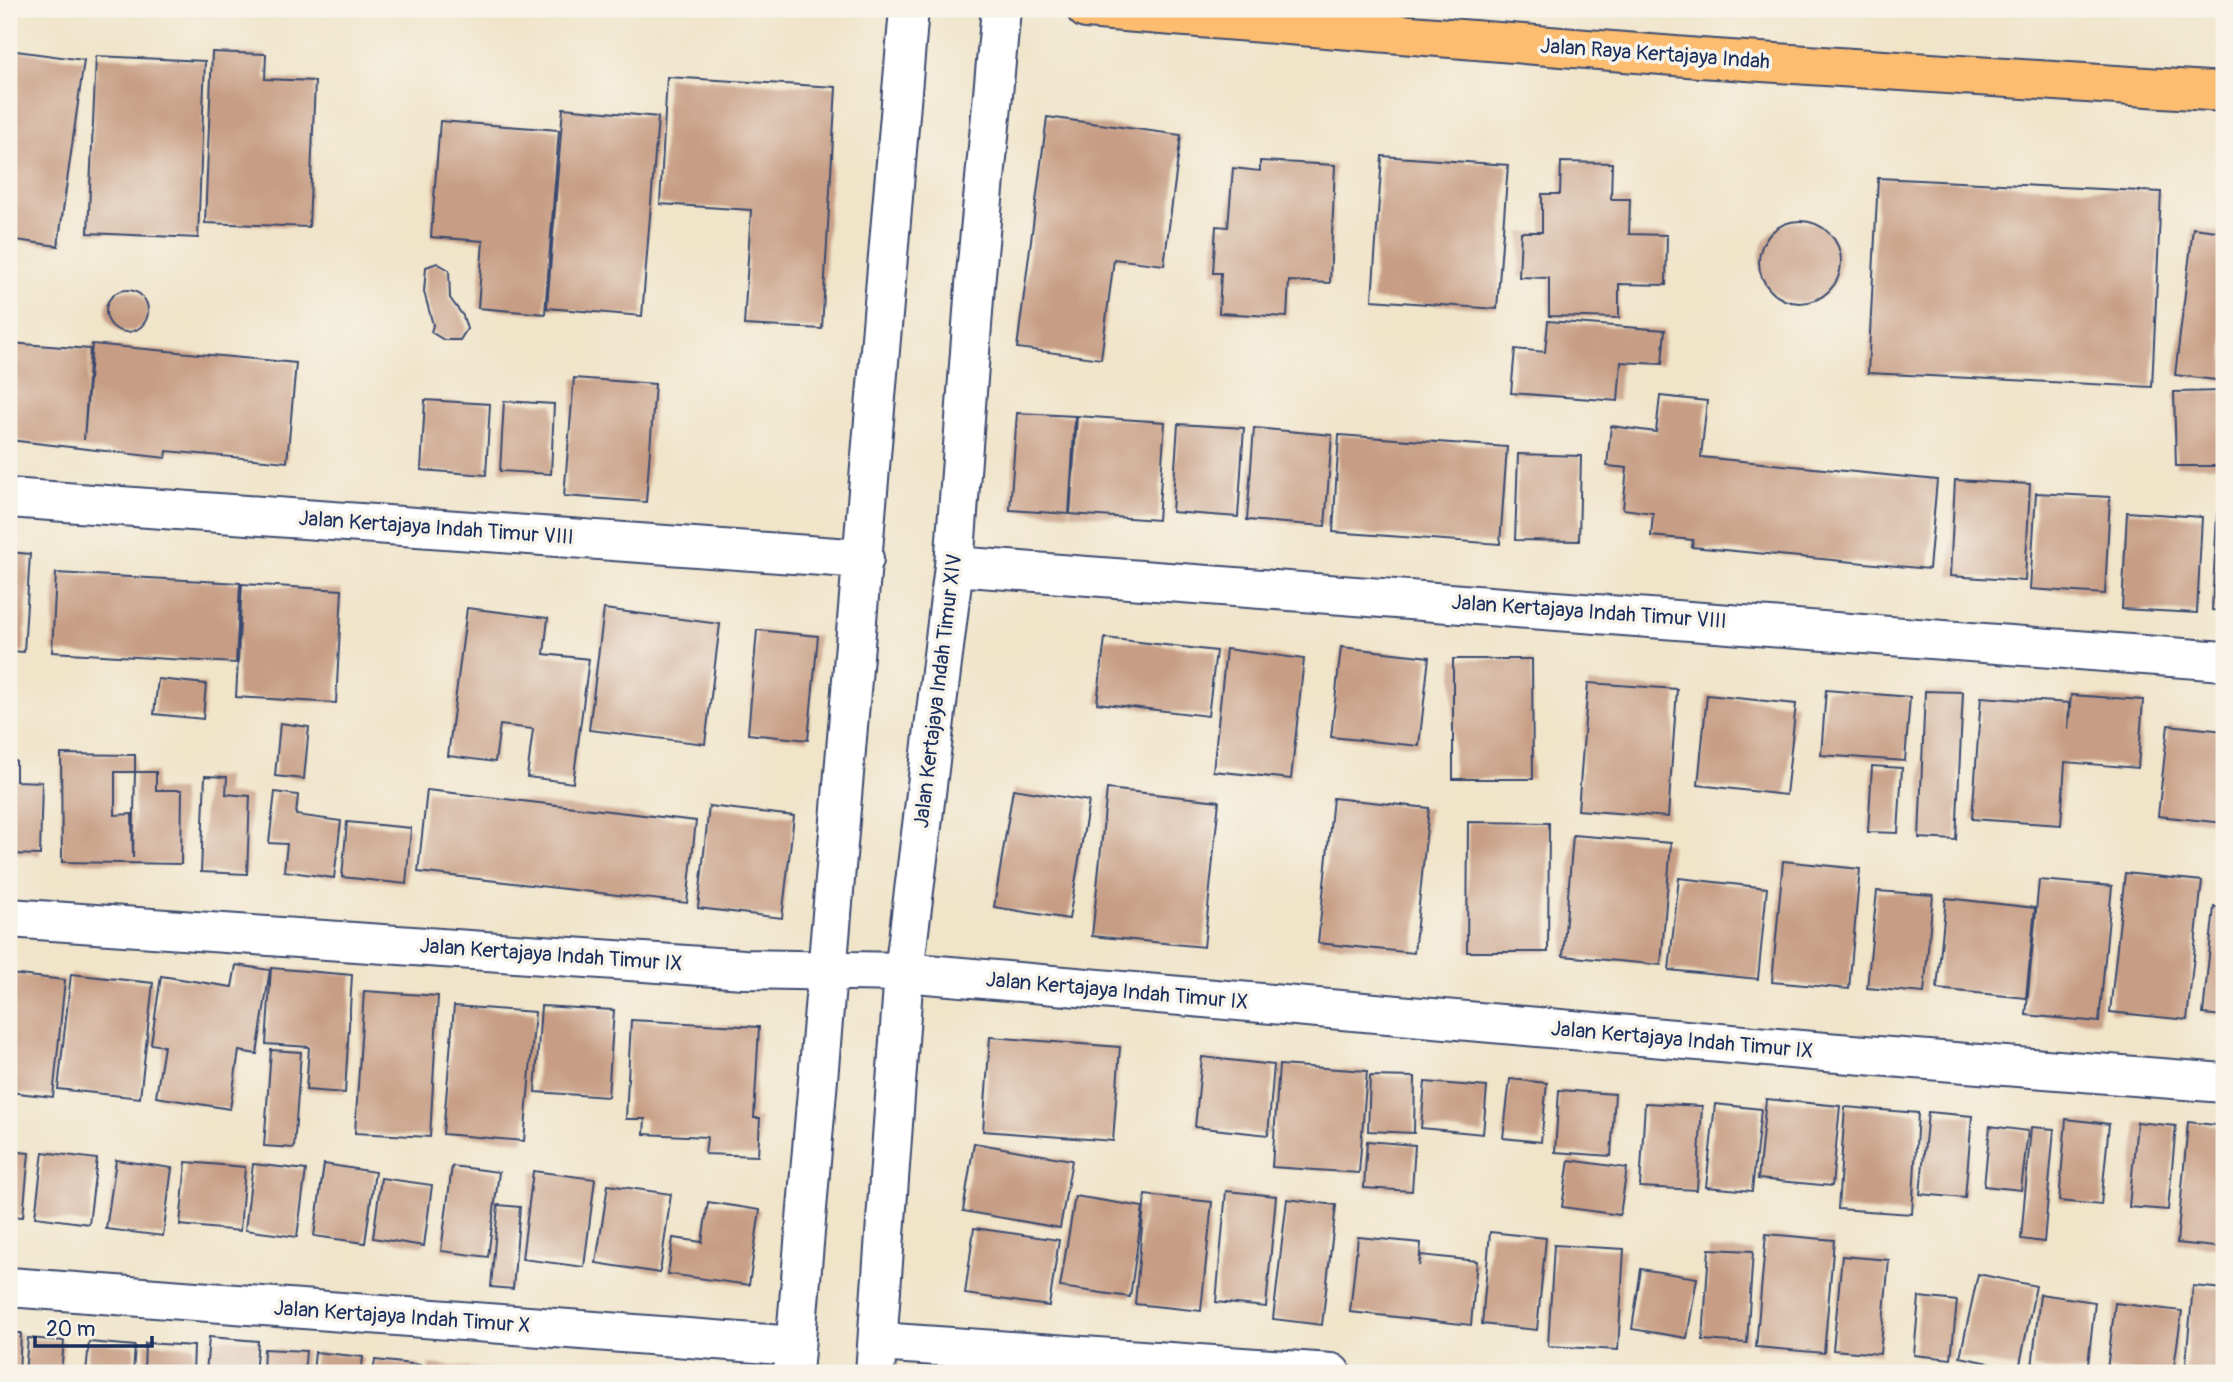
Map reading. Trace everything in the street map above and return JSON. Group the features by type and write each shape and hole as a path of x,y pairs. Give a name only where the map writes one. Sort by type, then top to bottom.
{"main road":[{"name":"Jalan Raya Kertajaya Indah","path":"1086,9 1700,58 2224,92"}],"street":[{"path":"794,1359 909,9"},
{"name":"Jalan Kertajaya Indah Timur XIV","path":"876,1357 904,972 954,566 975,285 1001,9"},
{"name":"Jalan Kertajaya Indah Timur VIII","path":"9,498 864,559"},
{"name":"Jalan Kertajaya Indah Timur VIII","path":"954,566 2224,662"},
{"name":"Jalan Kertajaya Indah Timur IX","path":"9,918 730,968 904,972 1812,1051 2224,1083"},
{"name":"Jalan Kertajaya Indah Timur X","path":"9,1287 794,1359"},
{"path":"876,1357 1331,1373"}],"building":[{"path":"9,50 84,60 58,246 9,239"},
{"path":"212,52 266,54 265,79 315,81 309,227 205,223"},
{"path":"96,56 205,61 198,238 88,233"},
{"path":"667,77 836,87 822,329 744,325 751,210 660,204"},
{"path":"563,108 658,117 642,316 547,308"},
{"path":"1047,117 1181,135 1164,265 1114,259 1101,359 1017,348"},
{"path":"440,121 559,130 545,314 478,308 483,241 431,237"},
{"path":"1382,156 1508,165 1497,309 1372,300"},
{"path":"1260,161 1335,165 1330,283 1289,281 1287,317 1219,313 1221,273 1213,273 1216,226 1228,227 1233,168 1260,171"},
{"path":"1561,162 1612,163 1611,199 1630,199 1629,234 1667,235 1666,285 1619,284 1619,318 1549,316 1549,278 1519,277 1521,232 1542,232 1542,194 1560,194"},
{"path":"1878,178 2161,192 2152,387 1868,373"},
{"path":"1800,221 1816,225 1829,233 1837,246 1841,262 1837,278 1829,291 1816,299 1800,303 1784,299 1771,291 1763,278 1759,262 1763,246 1771,233 1784,225"},
{"path":"2193,228 2224,232 2224,381 2175,375"},
{"path":"437,263 449,270 450,298 463,316 467,329 460,340 444,340 431,332 433,325 424,292 426,267"},
{"path":"127,290 142,296 148,311 142,326 127,332 112,326 106,311 112,296"},
{"path":"1548,321 1665,330 1662,364 1621,362 1618,401 1511,393 1515,349 1545,352"},
{"path":"9,343 90,349 84,440 92,344 296,363 287,462 167,451 166,458 9,440"},
{"path":"574,378 655,384 646,502 564,496"},
{"path":"2224,391 2224,466 2176,466 2174,392"},
{"path":"1660,396 1707,401 1701,457 1937,480 1929,569 1692,547 1693,540 1651,536 1653,513 1623,509 1627,468 1607,466 1611,426 1656,432"},
{"path":"425,400 490,404 486,475 421,470"},
{"path":"504,401 554,404 551,474 500,471"},
{"path":"1017,413 1075,416 1069,514 1010,510"},
{"path":"1077,416 1165,422 1158,520 1070,514"},
{"path":"1178,424 1244,428 1238,517 1172,512"},
{"path":"1254,428 1332,435 1325,526 1247,520"},
{"path":"1339,435 1507,447 1500,544 1333,532"},
{"path":"1518,454 1581,456 1579,541 1515,540"},
{"path":"1955,480 2030,484 2025,581 1950,576"},
{"path":"2036,493 2110,497 2105,594 2030,589"},
{"path":"2127,512 2202,517 2197,613 2122,609"},
{"path":"2217,514 2224,514 2224,611 2212,610"},
{"path":"9,552 30,554 24,652 9,651"},
{"path":"56,573 240,583 236,663 52,652"},
{"path":"242,584 342,590 336,703 236,697"},
{"path":"467,608 548,618 544,654 589,659 573,783 527,777 533,729 500,725 495,762 448,756"},
{"path":"604,609 720,624 705,744 589,730"},
{"path":"757,630 818,636 808,740 748,734"},
{"path":"1105,638 1216,651 1208,716 1097,703"},
{"path":"1341,647 1429,657 1419,746 1331,737"},
{"path":"1226,649 1304,659 1291,779 1213,771"},
{"path":"1453,659 1532,659 1533,779 1453,779"},
{"path":"158,679 206,684 203,719 154,714"},
{"path":"1588,683 1677,689 1668,817 1578,810"},
{"path":"1826,690 1910,697 1905,761 1821,755"},
{"path":"1925,691 1963,692 1956,840 1919,838"},
{"path":"1707,695 1796,704 1786,795 1698,785"},
{"path":"2071,695 2143,700 2138,768 2065,762 2061,825 1972,819 1981,697 2069,703 2068,730"},
{"path":"280,723 309,727 304,779 275,776"},
{"path":"2168,725 2224,731 2224,823 2158,816"},
{"path":"61,754 135,755 135,772 156,772 156,790 182,790 181,864 62,862","holes":["115,772 135,772 133,858 132,814 115,815"]},
{"path":"9,760 16,761 16,781 42,782 40,855 9,854"},
{"path":"1872,766 1902,768 1898,833 1868,832"},
{"path":"205,776 227,777 226,794 250,796 247,874 201,872"},
{"path":"1013,789 1089,801 1069,919 994,907"},
{"path":"1107,789 1219,801 1204,947 1092,936"},
{"path":"427,790 696,821 687,903 418,872"},
{"path":"275,792 298,795 296,815 341,821 334,878 284,871 287,844 269,843"},
{"path":"1333,798 1429,808 1414,953 1318,943"},
{"path":"709,806 794,816 782,918 698,908"},
{"path":"347,822 411,828 406,884 342,877"},
{"path":"1468,822 1549,823 1548,952 1467,952"},
{"path":"1573,835 1671,843 1661,965 1563,956"},
{"path":"1783,861 1860,869 1849,989 1772,982"},
{"path":"2125,873 2202,881 2187,1020 2110,1012"},
{"path":"1679,878 1767,888 1758,979 1669,970"},
{"path":"2039,880 2112,886 2099,1022 2026,1015"},
{"path":"1877,891 1933,895 1924,993 1867,988"},
{"path":"1946,898 2035,908 2026,998 1937,989"},
{"path":"2214,907 2224,908 2224,1016 2203,1014"},
{"path":"236,965 270,970 257,1054 239,1051 230,1109 156,1097 164,1046 151,1044 161,976 232,987"},
{"path":"271,968 352,975 345,1093 306,1090 309,1047 266,1044"},
{"path":"9,974 65,980 53,1097 9,1092"},
{"path":"71,974 153,983 140,1098 58,1089"},
{"path":"364,991 438,996 430,1137 355,1133"},
{"path":"454,1006 535,1012 524,1141 443,1134"},
{"path":"541,1006 614,1010 608,1097 535,1092"},
{"path":"631,1020 759,1027 754,1118 760,1118 758,1156 705,1154 707,1137 644,1134 645,1119 626,1119"},
{"path":"990,1037 1120,1047 1113,1141 983,1131"},
{"path":"271,1050 301,1052 294,1148 264,1146"},
{"path":"1202,1057 1274,1065 1268,1135 1195,1127"},
{"path":"1279,1065 1367,1071 1359,1173 1272,1167"},
{"path":"1370,1076 1415,1077 1414,1133 1368,1131"},
{"path":"1510,1079 1547,1083 1541,1142 1503,1138"},
{"path":"1425,1082 1487,1087 1483,1134 1421,1128"},
{"path":"1559,1090 1615,1094 1611,1156 1555,1152"},
{"path":"1766,1099 1840,1106 1832,1186 1758,1179"},
{"path":"1645,1103 1702,1106 1697,1190 1640,1187"},
{"path":"1715,1104 1761,1109 1752,1191 1706,1187"},
{"path":"1845,1107 1918,1113 1912,1214 1838,1209"},
{"path":"1928,1112 1972,1116 1965,1198 1920,1194"},
{"path":"2066,1119 2109,1124 2101,1205 2059,1201"},
{"path":"2137,1122 2176,1126 2168,1210 2129,1207"},
{"path":"2188,1122 2224,1126 2224,1248 2177,1243"},
{"path":"1990,1126 2028,1131 2021,1190 1984,1186"},
{"path":"2031,1127 2054,1129 2044,1242 2021,1239"},
{"path":"1367,1141 1415,1145 1412,1191 1364,1188"},
{"path":"974,1143 1072,1160 1060,1228 963,1211"},
{"path":"9,1151 29,1153 23,1217 9,1216"},
{"path":"43,1152 97,1159 89,1224 35,1217"},
{"path":"116,1160 172,1168 163,1236 106,1229"},
{"path":"1569,1160 1627,1168 1620,1215 1562,1207"},
{"path":"186,1162 245,1167 240,1231 180,1225"},
{"path":"253,1164 306,1170 297,1237 245,1230"},
{"path":"324,1164 375,1172 365,1243 314,1236"},
{"path":"452,1166 499,1172 488,1257 441,1251"},
{"path":"533,1171 595,1179 584,1267 522,1259"},
{"path":"381,1178 432,1185 424,1246 373,1238"},
{"path":"608,1185 671,1194 660,1273 596,1263"},
{"path":"1226,1191 1276,1196 1266,1307 1216,1302"},
{"path":"1145,1195 1212,1202 1201,1311 1135,1304"},
{"path":"1075,1196 1143,1207 1130,1297 1060,1287"},
{"path":"1287,1199 1336,1205 1322,1325 1273,1319"},
{"path":"708,1202 760,1210 749,1285 668,1274 673,1238 702,1242"},
{"path":"498,1205 520,1207 513,1289 491,1287"},
{"path":"974,1228 1059,1240 1049,1306 965,1294"},
{"path":"1490,1232 1546,1238 1537,1330 1482,1324"},
{"path":"1766,1234 1834,1240 1824,1353 1756,1347"},
{"path":"1358,1237 1421,1243 1419,1266 1421,1255 1477,1261 1471,1325 1350,1312"},
{"path":"1554,1245 1624,1249 1618,1350 1548,1346"},
{"path":"1709,1249 1753,1251 1747,1343 1703,1340"},
{"path":"1842,1256 1889,1260 1880,1354 1833,1350"},
{"path":"1641,1269 1697,1278 1687,1338 1632,1329"},
{"path":"1978,1274 2036,1286 2019,1369 1960,1357"},
{"path":"2193,1286 2224,1289 2224,1373 2185,1373"},
{"path":"2040,1294 2095,1302 2087,1373 2032,1368"},
{"path":"1919,1297 1957,1301 1951,1359 1914,1355"},
{"path":"2115,1303 2182,1311 2173,1373 2107,1370"},
{"path":"9,1333 21,1333 19,1373 9,1373"},
{"path":"209,1337 258,1341 255,1373 206,1373"},
{"path":"28,1338 64,1341 61,1373 25,1373"},
{"path":"89,1342 135,1346 133,1373 86,1373"},
{"path":"145,1343 194,1346 193,1373 144,1373"},
{"path":"264,1349 306,1351 304,1373 263,1373"},
{"path":"315,1352 363,1357 361,1373 313,1373"},
{"path":"375,1360 421,1365 420,1373 373,1373"},
{"path":"429,1364 491,1369 491,1373 428,1373"}]}
